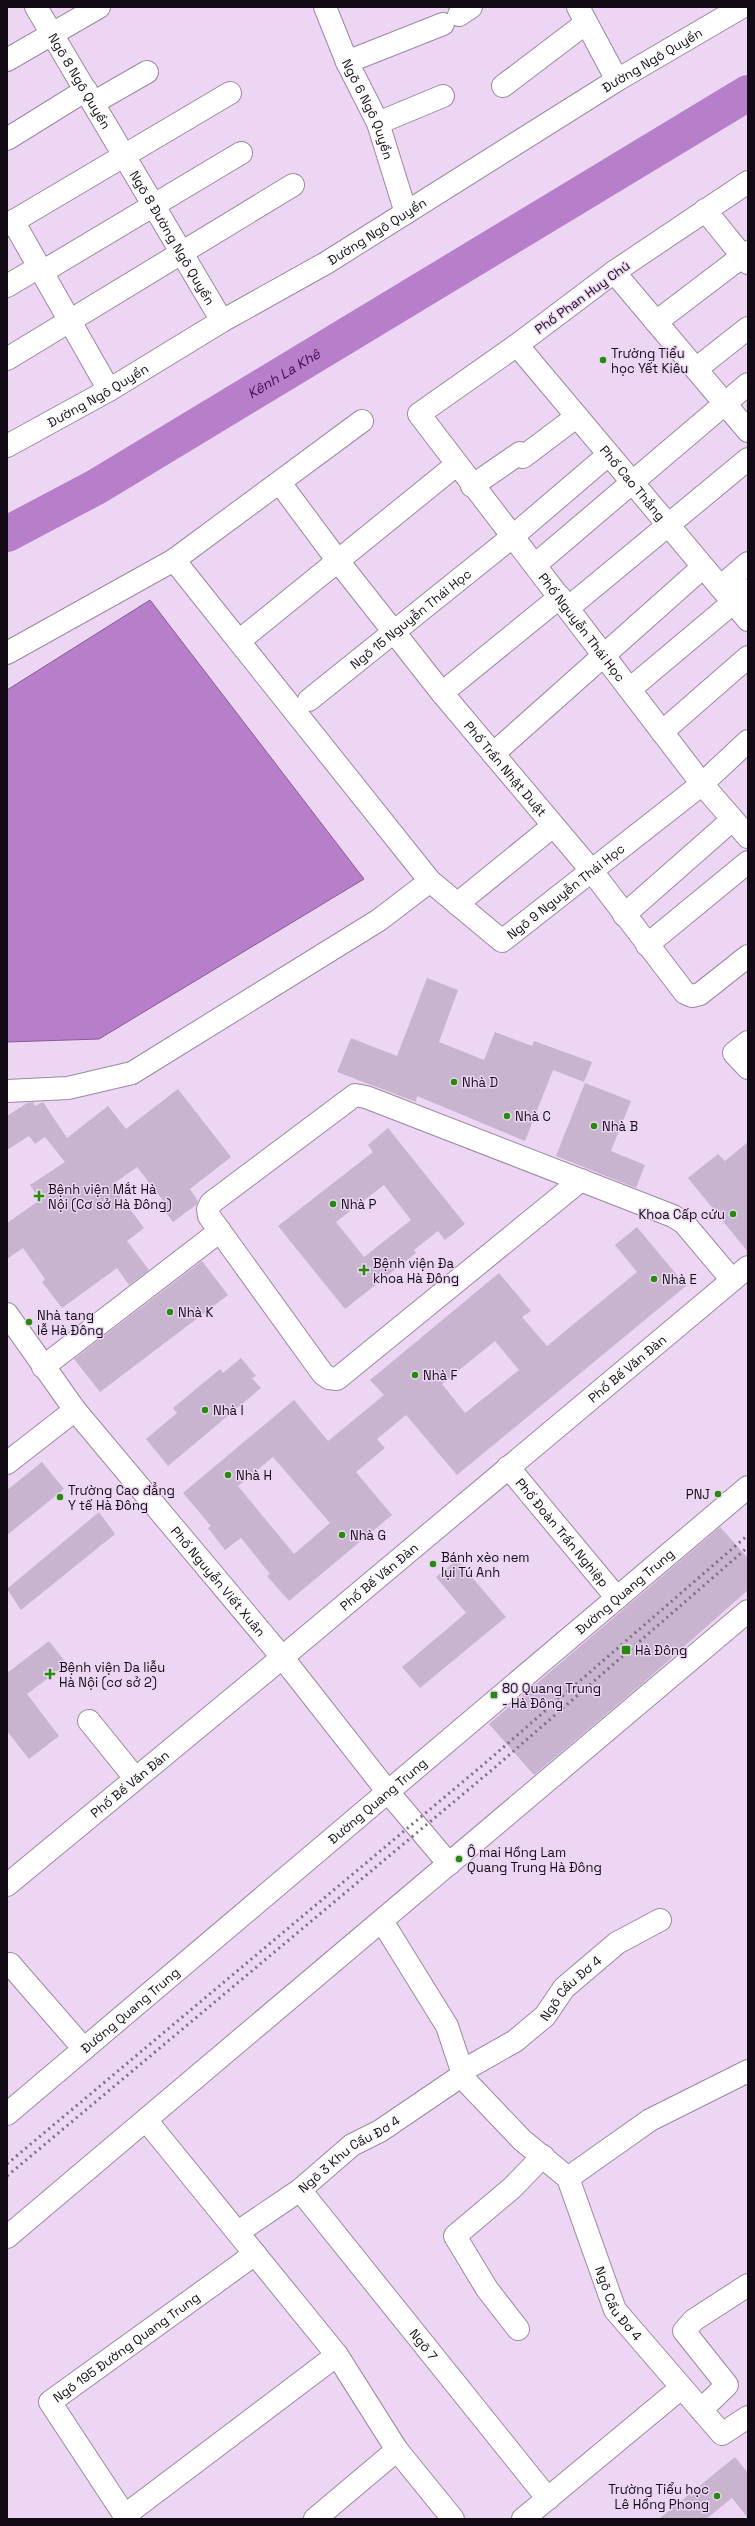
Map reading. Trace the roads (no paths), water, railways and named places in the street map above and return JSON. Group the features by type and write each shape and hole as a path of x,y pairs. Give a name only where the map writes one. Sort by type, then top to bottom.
{"main road":[{"name":"Ngõ 8 Ngô Quyền","path":"36,7 124,154"},
{"path":"7,60 99,7"},
{"name":"Đường Ngô Quyền","path":"7,446 109,390 222,321 326,263 617,80 742,7"},
{"name":"Ngõ 6 Ngô Quyền","path":"330,8 347,62 378,123 406,213"},
{"path":"347,62 458,15"},
{"path":"503,86 582,15 617,80"},
{"path":"7,139 90,96 147,72"},
{"path":"109,390 40,270 10,223 124,154 230,93"},
{"path":"378,123 443,96"},
{"path":"7,286 40,270 240,153"},
{"name":"Ngõ 8 Đường Ngô Quyền","path":"124,154 180,253 222,321"},
{"name":"Phố Phan Huy Chú","path":"419,414 517,345 614,272 748,182"},
{"path":"7,360 70,323 180,253 293,185"},
{"path":"656,322 746,257 705,210"},
{"path":"614,272 748,431"},
{"path":"696,369 748,328"},
{"name":"Phố Cao Thắng","path":"517,345 703,567 734,594 748,620"},
{"path":"535,565 748,384"},
{"name":"Phố Nguyễn Thái Học","path":"419,414 472,486 535,565 702,784 748,837"},
{"path":"472,486 520,453 523,457 576,417"},
{"path":"7,654 174,560 362,421"},
{"name":"Ngõ 15 Nguyễn Thái Học","path":"309,700 396,632 512,537 608,455"},
{"path":"442,693 667,525 748,459"},
{"path":"239,641 456,465"},
{"name":"Phố Trần Nhật Duật","path":"280,483 338,561 396,632 442,693 591,870 685,993 692,996 700,994 748,956"},
{"name":"Ngõ 9 Nguyễn Thái Học","path":"174,560 288,705 430,881 502,941 702,784 748,741"},
{"path":"630,689 734,594 748,563"},
{"path":"493,754 603,654 703,567"},
{"path":"662,732 748,658"},
{"path":"624,915 732,820"},
{"path":"457,904 554,826"},
{"path":"647,945 748,862"},
{"path":"7,1091 68,1088 132,1073 379,920 430,881"},
{"path":"581,1180 337,1379 329,1378 323,1374 209,1216 208,1209 211,1203 355,1095 366,1097 581,1180 673,1216 684,1223 740,1273"},
{"path":"43,1367 220,1231"},
{"name":"Phố Bế Văn Đàn","path":"7,1885 740,1273"},
{"name":"Phố Nguyễn Viết Xuân","path":"7,1314 43,1367 75,1410 282,1656 388,1792 449,1864"},
{"path":"7,1463 75,1410"},
{"name":"Phố Đoàn Trần Nghiệp","path":"508,1467 616,1598"},
{"name":"Đường Quang Trung","path":"7,2114 748,1487"},
{"path":"7,2237 748,1611"},
{"path":"89,1721 135,1778"},
{"name":"Ngõ Cầu Đơ 4","path":"461,2073 515,2042 545,2016 564,1988 617,1943 660,1920"},
{"name":"Ngõ Cầu Đơ 4","path":"382,1921 447,2026 461,2073 522,2140 568,2178 615,2310 722,2434 748,2417"},
{"path":"10,1964 84,2049"},
{"path":"568,2178 650,2120 748,2071"},
{"name":"Ngõ 3 Khu Cầu Đơ 4","path":"238,2232 300,2190 352,2145 380,2131 461,2073"},
{"path":"146,2120 337,2355 397,2450 453,2519"},
{"path":"518,2329 487,2288 455,2236 512,2188 543,2156"},
{"name":"Ngõ 7","path":"300,2190 548,2498"},
{"name":"Ngõ 195 Đường Quang Trung","path":"255,2254 50,2402 126,2517 337,2355"},
{"path":"701,2410 727,2385 684,2331 694,2320 748,2285"},
{"path":"523,2519 681,2388"},
{"path":"316,2519 397,2450"}],"waterway":[{"name":"Kênh La Khê","path":"7,534 96,487 748,93"}],"railway":[{"path":"7,2164 484,1764 748,1535"},
{"path":"7,2176 493,1769 748,1547"}],"place":[{"name":"Trường Tiểu học Yết Kiêu","path":"603,360"},
{"name":"Nhà D","path":"454,1082"},
{"name":"Nhà C","path":"507,1116"},
{"name":"Nhà B","path":"594,1126"},
{"name":"Bệnh viện Mắt Hà Nội (Cơ sở Hà Đông)","path":"39,1196"},
{"name":"Nhà P","path":"333,1204"},
{"name":"Khoa Cấp cứu","path":"733,1214"},
{"name":"Bệnh viện Đa khoa Hà Đông","path":"364,1270"},
{"name":"Nhà E","path":"654,1279"},
{"name":"Nhà K","path":"170,1312"},
{"name":"Nhà tang lễ Hà Đông","path":"29,1322"},
{"name":"Nhà F","path":"415,1375"},
{"name":"Nhà I","path":"205,1410"},
{"name":"Nhà H","path":"228,1475"},
{"name":"PNJ","path":"718,1494"},
{"name":"Trường Cao đẳng Y tế Hà Đông","path":"60,1497"},
{"name":"Nhà G","path":"342,1535"},
{"name":"Bánh xèo nem lụi Tú Anh","path":"433,1564"},
{"name":"Hà Đông","path":"626,1650"},
{"name":"Bệnh viện Da liễu Hà Nội (cơ sở 2)","path":"50,1674"},
{"name":"80 Quang Trung - Hà Đông","path":"494,1695"},
{"name":"Ô mai Hồng Lam Quang Trung Hà Đông","path":"459,1859"},
{"name":"Trường Tiểu học Lê Hồng Phong","path":"717,2496"}]}
